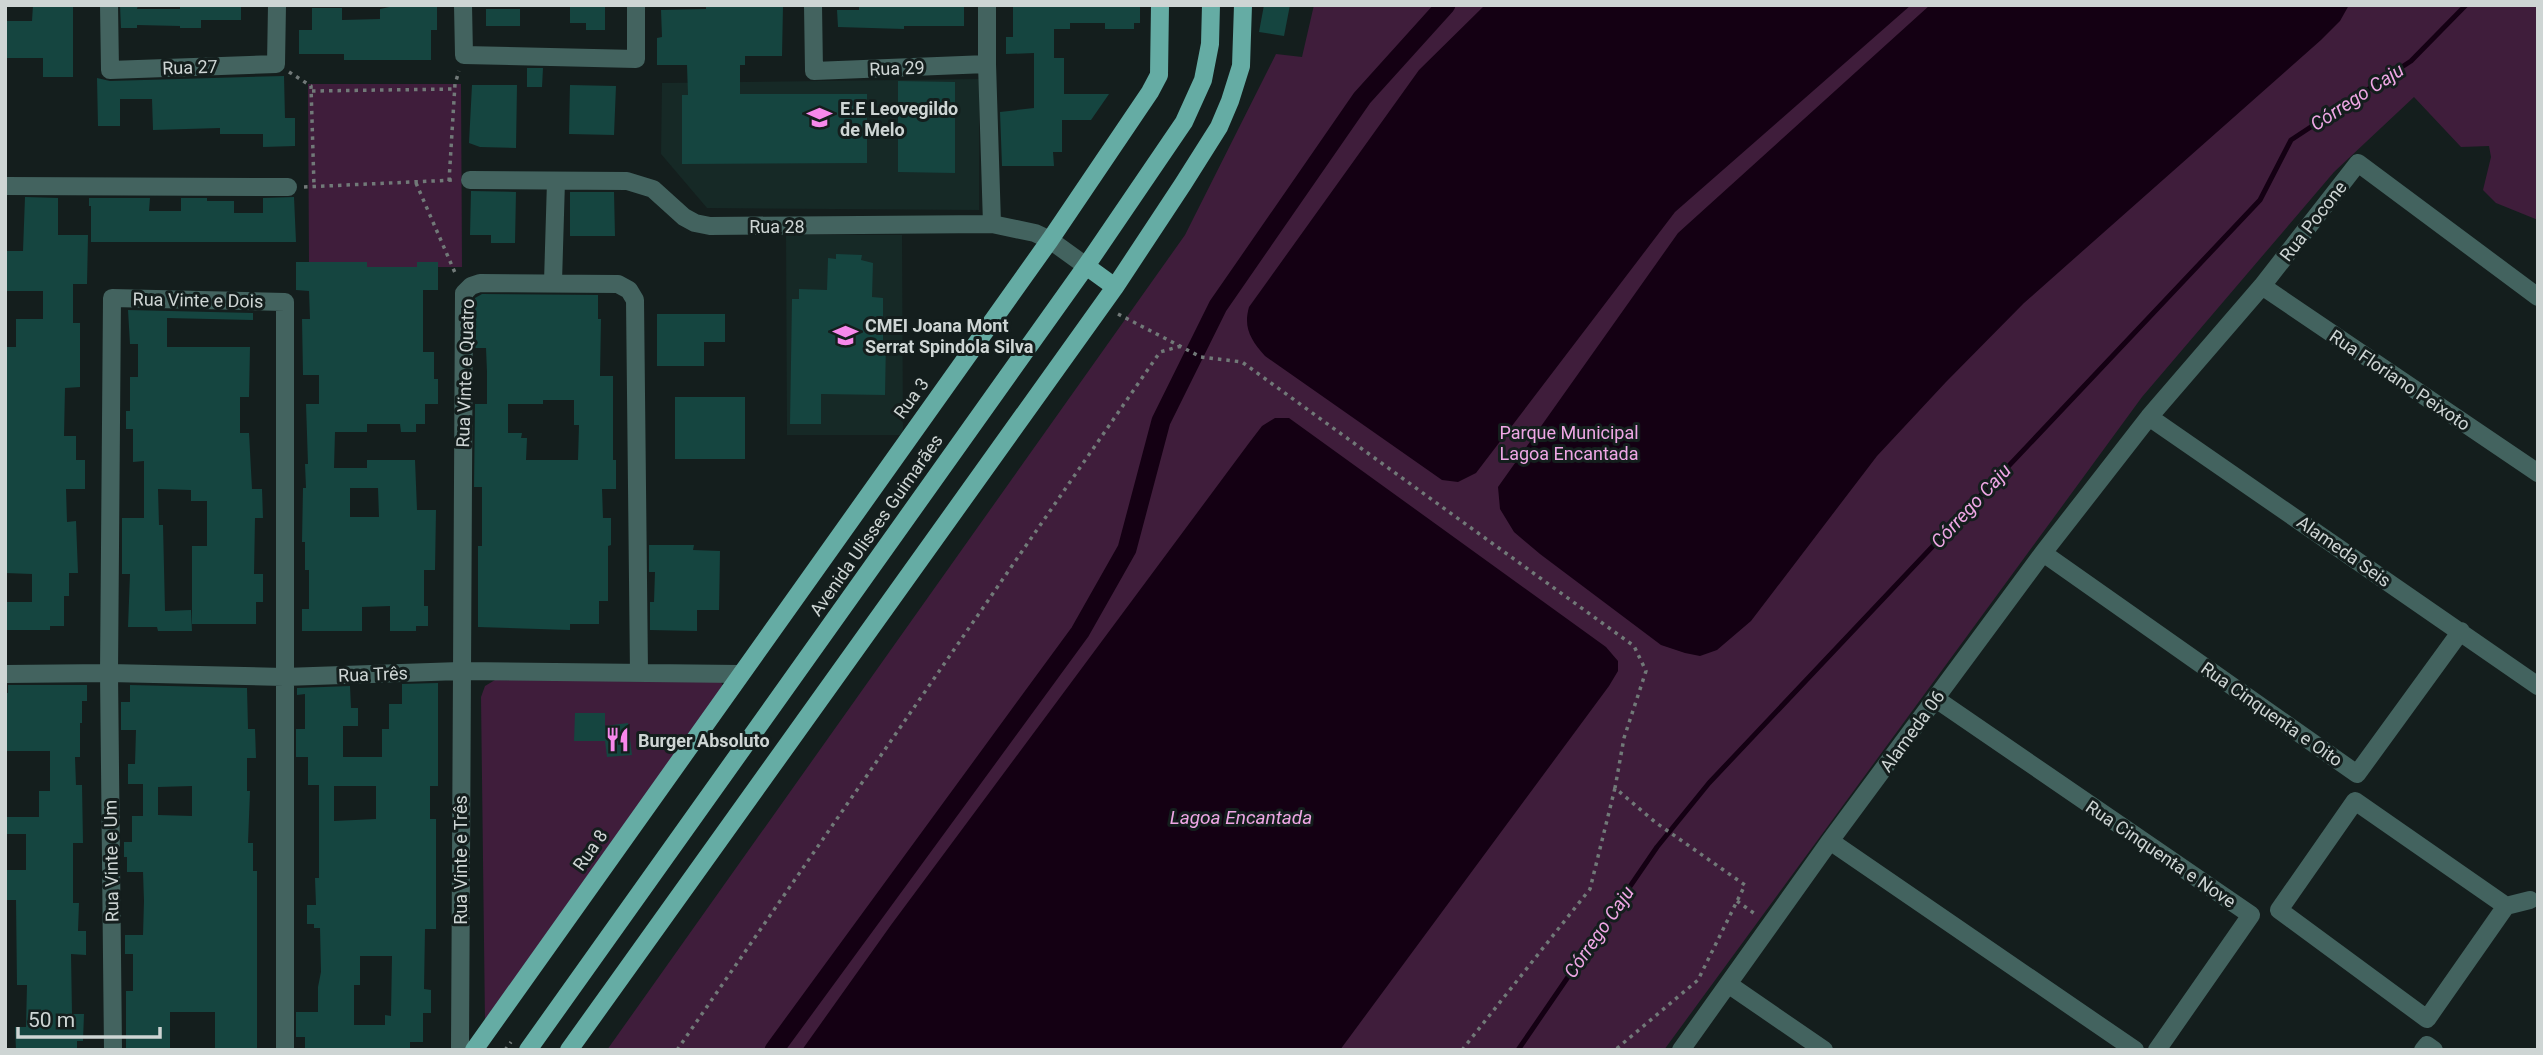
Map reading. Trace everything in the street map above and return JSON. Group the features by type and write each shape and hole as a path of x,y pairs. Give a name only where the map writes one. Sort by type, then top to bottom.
{"main road":[{"name":"Rua 3","path":"740,674 1050,240 1150,92 1159,75 1160,5"},
{"name":"Avenida Ulisses Guimarães","path":"528,1050 1086,267 1184,122 1203,80 1210,44 1210,5"},
{"path":"569,1050 1115,287 1183,184 1227,110 1241,66 1243,5"},
{"path":"1086,267 1115,287"},
{"name":"Rua 8","path":"474,1050 740,674"}],"street":[{"name":"Rua 27","path":"109,5 110,69 276,64"},
{"path":"276,64 277,5"},
{"path":"463,5 464,55 636,59 636,5"},
{"name":"Rua 29","path":"813,5 814,71 987,64"},
{"path":"987,5 992,224"},
{"name":"Rua Pocone","path":"2149,416 2262,286 2358,163 2538,296"},
{"name":"Rua 28","path":"470,180 627,181 653,189 684,217 710,226 992,224 1035,233 1050,240 1086,267"},
{"path":"553,282 556,181"},
{"path":"5,186 288,187"},
{"name":"Rua Vinte e Quatro","path":"460,671 464,293 471,286 480,283 553,282 618,284 629,290 635,300 639,673"},
{"name":"Rua Floriano Peixoto","path":"2262,286 2538,473"},
{"name":"Rua Vinte e Dois","path":"109,673 112,298 285,302 284,677"},
{"name":"Alameda 06","path":"1681,1050 1830,841 2043,553 2149,416"},
{"name":"Alameda Seis","path":"2149,416 2538,687"},
{"name":"Rua Cinquenta e Oito","path":"2043,553 2357,774 2461,631"},
{"name":"Rua Três","path":"5,674 109,673 284,677 460,671 740,674"},
{"name":"Rua Vinte e Três","path":"460,671 460,1050"},
{"name":"Rua Vinte e Um","path":"109,673 113,1050"},
{"path":"284,677 285,1050"},
{"name":"Rua Cinquenta e Nove","path":"1936,699 2251,915 2157,1050"},
{"path":"2506,906 2356,801 2279,910 2427,1019 2506,906 2535,898"},
{"path":"1830,841 2135,1050"},
{"path":"1728,984 1824,1050"},
{"path":"2423,1050 2427,1045 2434,1050"}],"path":[{"path":"449,181 454,89 464,55"},
{"path":"276,64 311,86 314,186"},
{"path":"312,91 454,89"},
{"path":"288,187 470,180"},
{"path":"415,182 464,293"},
{"path":"1102,305 1201,357 1242,362 1634,646 1646,671 1624,738 1615,788 1590,889 1462,1050"},
{"path":"677,1050 1160,352 1181,346"},
{"path":"1615,788 1655,822 1745,885 1698,981 1615,1050"},
{"path":"1737,901 1771,925"}],"shaded area":[{"name":"E.E Leovegildo de Melo","path":"979,79 979,210 707,208 661,154 662,83"},
{"name":"CMEI Joana Mont Serrat Spindola Silva","path":"786,235 902,235 903,435 787,435"}],"green space":[{"name":"Parque Municipal Lagoa Encantada","path":"1314,5 2538,5 2538,220 2496,203 2483,190 2491,157 2489,146 2461,147 2414,97 2334,172 2142,397 1664,1050 607,1050 1185,235 1276,54 1302,57"},
{"path":"308,84 461,84 462,267 309,267"},
{"path":"495,680 721,682 725,690 485,1023 481,697 485,686"}],"water":[{"path":"1485,5 1911,5 1675,212 1476,473 1458,482 1442,480 1265,356 1252,339 1247,314 1249,307 1419,70"},
{"path":"1930,5 2349,5 2340,21 2321,40 2024,303 1946,382 1877,456 1751,621 1717,650 1700,656 1661,645 1514,532 1500,509 1498,487 1678,233"},
{"name":"Lagoa Encantada","path":"1275,418 1289,418 1606,647 1618,661 1618,671 1609,686 1340,1050 802,1050 891,925 1249,443 1262,426"}],"building":[{"path":"33,5 73,5 73,77 43,77 43,58 5,58 5,21 32,21"},
{"path":"120,5 138,5 137,9 180,9 180,5 241,6 241,20 201,20 201,28 137,25 137,28 121,28"},
{"path":"706,5 783,6 782,56 745,56 745,65 740,65 740,94 867,94 867,163 682,164 682,95 688,95 687,65 657,65 657,38 662,37 661,10 706,9"},
{"path":"859,5 964,6 964,26 904,26 904,29 838,27 837,10 859,10"},
{"path":"1013,5 1140,5 1140,23 1134,23 1134,29 1105,29 1105,23 1070,23 1070,29 1054,29 1054,58 1064,58 1064,94 1109,94 1091,120 1062,120 1062,152 1053,152 1054,166 1002,166 1000,112 1034,108 1034,53 1006,54 1006,37 1013,37"},
{"path":"1264,5 1290,5 1284,36 1259,32"},
{"path":"394,6 437,6 437,30 431,30 431,60 344,60 344,54 299,54 299,30 312,30 312,8 342,8 342,20 380,19 380,9"},
{"path":"570,6 605,6 605,30 586,30 586,23 570,23"},
{"path":"486,9 520,9 520,26 486,26"},
{"path":"527,68 543,68 542,87 527,87"},
{"path":"284,76 285,118 295,118 295,146 263,147 263,134 220,134 220,128 153,130 152,99 120,99 120,126 98,126 97,78 110,81"},
{"path":"898,81 955,82 955,173 898,172"},
{"path":"472,85 517,85 516,148 480,147 469,143"},
{"path":"570,85 616,86 614,135 569,134"},
{"path":"471,191 516,192 515,243 491,243 491,235 470,235"},
{"path":"570,192 614,192 615,236 570,236"},
{"path":"25,197 58,198 58,235 88,235 87,284 73,284 73,323 80,323 80,387 65,388 64,436 76,436 76,460 85,460 85,489 66,489 67,522 76,521 78,573 69,573 69,596 64,596 64,626 50,626 50,630 5,630 5,602 32,602 32,574 5,573 6,347 16,347 16,319 43,319 43,291 5,291 5,251 23,251"},
{"path":"294,197 296,242 91,242 89,198 150,198 149,211 181,211 181,198 207,198 207,201 234,201 234,213 263,213 263,198"},
{"path":"836,254 862,255 861,260 873,263 872,297 883,298 883,341 886,341 885,395 821,394 821,424 790,424 792,299 799,299 799,289 827,290 828,258 836,259"},
{"path":"296,262 367,262 367,267 417,267 417,262 438,262 438,290 423,290 423,352 434,352 438,404 425,404 425,424 416,424 416,432 401,432 400,424 367,424 367,432 335,432 334,468 367,468 367,460 415,460 417,510 436,510 435,570 424,570 424,606 428,606 428,626 416,626 416,631 390,631 390,606 362,607 362,631 302,631 302,609 309,609 309,570 305,570 305,542 302,542 303,488 306,488 305,464 308,464 306,404 319,404 319,375 303,375 302,319 310,319 309,291 296,290","holes":["350,488 378,488 379,517 350,517"]},
{"path":"482,294 598,295 598,319 601,319 600,376 613,376 613,460 616,460 616,489 602,489 603,518 611,518 611,545 608,546 608,601 599,601 599,624 570,624 570,630 478,627 478,546 482,546 482,487 474,487 475,404 487,404 487,372 486,348 475,348 475,298","holes":["543,400 574,400 574,425 579,425 578,460 526,460 527,438 521,438 522,433 508,433 508,404 543,404"]},
{"path":"128,310 253,313 253,320 167,318 167,347 250,347 249,397 240,397 240,433 249,433 252,489 262,489 263,518 255,518 254,574 263,574 263,602 256,602 256,624 192,624 192,546 207,546 207,501 191,501 191,490 158,489 159,525 163,525 165,611 191,610 192,631 158,631 157,627 128,627 130,574 122,574 122,518 144,518 144,461 133,462 133,429 126,429 126,411 130,411 130,377 138,377 138,344 130,344"},
{"path":"657,314 725,314 725,342 704,342 704,366 657,366"},
{"path":"675,397 745,397 745,459 675,459"},
{"path":"649,545 694,545 693,550 720,551 719,610 697,610 697,631 650,630 650,602 654,602 655,572 649,572"},
{"path":"438,683 438,786 430,786 430,819 436,819 436,929 425,929 424,989 431,990 431,1013 423,1013 423,1042 410,1042 410,1050 305,1050 305,1037 296,1037 296,1012 318,1012 321,972 320,928 307,924 307,905 316,905 315,878 319,878 319,785 308,785 308,757 296,757 296,729 305,729 305,694 297,695 297,688 350,686 351,708 358,708 358,726 343,726 343,757 382,757 382,729 389,729 389,704 402,704 402,684","holes":["334,786 376,786 376,819 334,821","360,956 392,956 391,1016 385,1015 385,1025 354,1025 354,985 360,985"]},
{"path":"8,685 87,685 87,701 82,701 80,757 75,757 76,785 82,785 83,843 73,843 73,903 79,903 78,931 86,931 86,955 71,954 72,1014 84,1014 83,1041 77,1041 77,1050 16,1050 15,1027 26,1027 27,985 17,985 16,900 5,900 5,870 26,870 26,834 5,834 5,817 39,817 39,791 50,791 50,751 5,751 5,693 8,693"},
{"path":"130,685 247,688 248,729 255,729 256,758 247,758 247,791 250,791 248,843 253,843 253,871 257,871 257,1050 215,1050 215,1012 170,1012 170,1050 126,1050 126,991 133,991 133,954 125,954 125,935 143,935 144,901 143,872 127,872 127,857 124,857 124,842 132,842 132,816 143,816 143,784 128,784 128,764 135,764 136,730 121,730 121,702 130,702","holes":["192,786 192,816 158,815 158,787"]},
{"path":"575,713 605,713 605,726 628,723 632,755 607,757 605,741 574,741"}],"waterway":[{"path":"774,1050 1080,632 1127,549 1161,421 1218,306 1362,98 1446,5"},
{"name":"Córrego Caju","path":"1518,1050 1657,847 1709,783 2260,200 2291,140 2411,61 2466,5"}],"place":[{"name":"E.E Leovegildo de Melo","path":"820,118"},
{"name":"CMEI Joana Mont Serrat Spindola Silva","path":"845,335"},
{"name":"Burger Absoluto","path":"618,740"}]}
